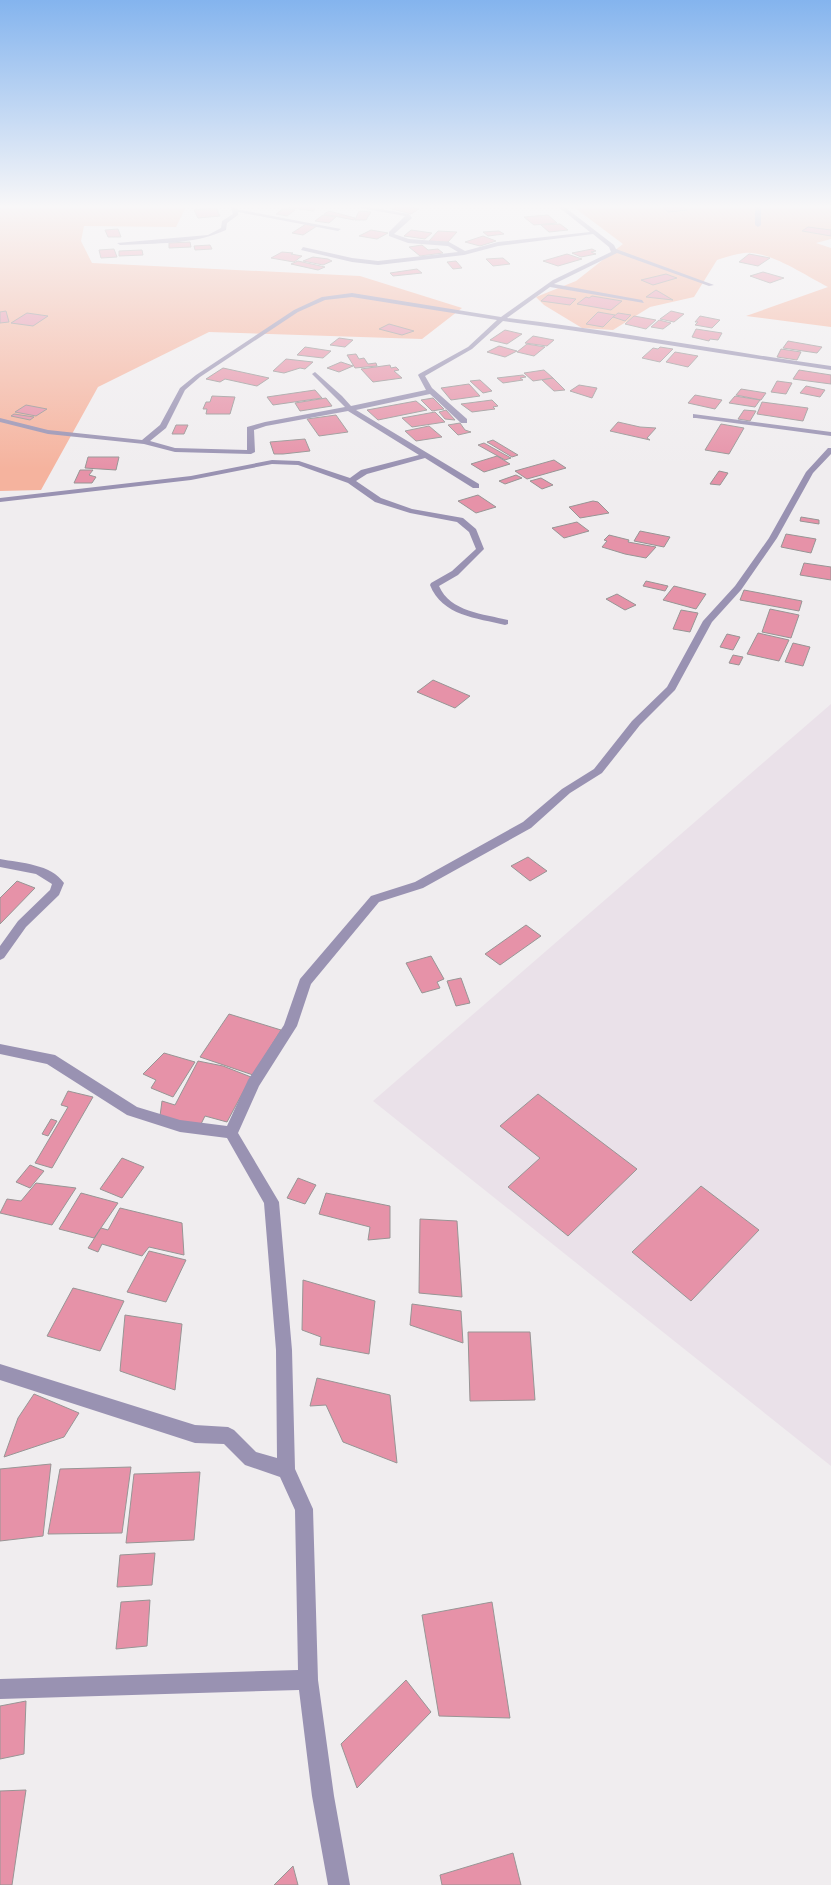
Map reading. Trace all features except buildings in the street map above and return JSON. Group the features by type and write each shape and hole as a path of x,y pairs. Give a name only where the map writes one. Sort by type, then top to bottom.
{"street":[{"path":"464,421 432,391 421,375 470,348 502,319 536,293"},
{"path":"593,293 642,302"},
{"path":"144,442 162,426 182,389 198,376 296,311 324,298 352,295 831,368"},
{"path":"315,374 350,409 423,456 476,486"},
{"path":"0,420 48,432 144,442 174,450 252,452 250,430 265,424 350,409 432,391"},
{"path":"696,416 831,434"},
{"path":"231,1133 253,1084 290,1026 305,982 375,899 419,885 527,825 566,791 598,771 636,723 671,688 708,621 738,588 773,538 810,472 831,450"},
{"path":"352,481 364,472 423,456"},
{"path":"0,500 182,479 272,462 299,463 352,481 378,500 410,511 460,520 473,531 480,550 456,573 434,585 436,593 451,607 505,622"},
{"path":"0,863 44,872 54,877 58,887 22,924 0,955"},
{"path":"0,1049 50,1059 132,1111 180,1126 231,1133"},
{"path":"231,1133 271,1202 284,1350 286,1470 304,1509 308,1680 323,1796 339,1885"},
{"path":"0,1372 195,1434 228,1436 251,1459 286,1470"},
{"path":"0,1689 308,1680"}],"shaded area":[{"path":"0,293 414,293 462,308 422,339 209,332 98,387 41,490 0,491"},
{"path":"546,293 697,293 694,297 650,307 613,330 582,328 544,305 536,297"},
{"path":"811,293 831,293 831,327 746,316"},
{"path":"831,704 831,1466 373,1101"}]}
